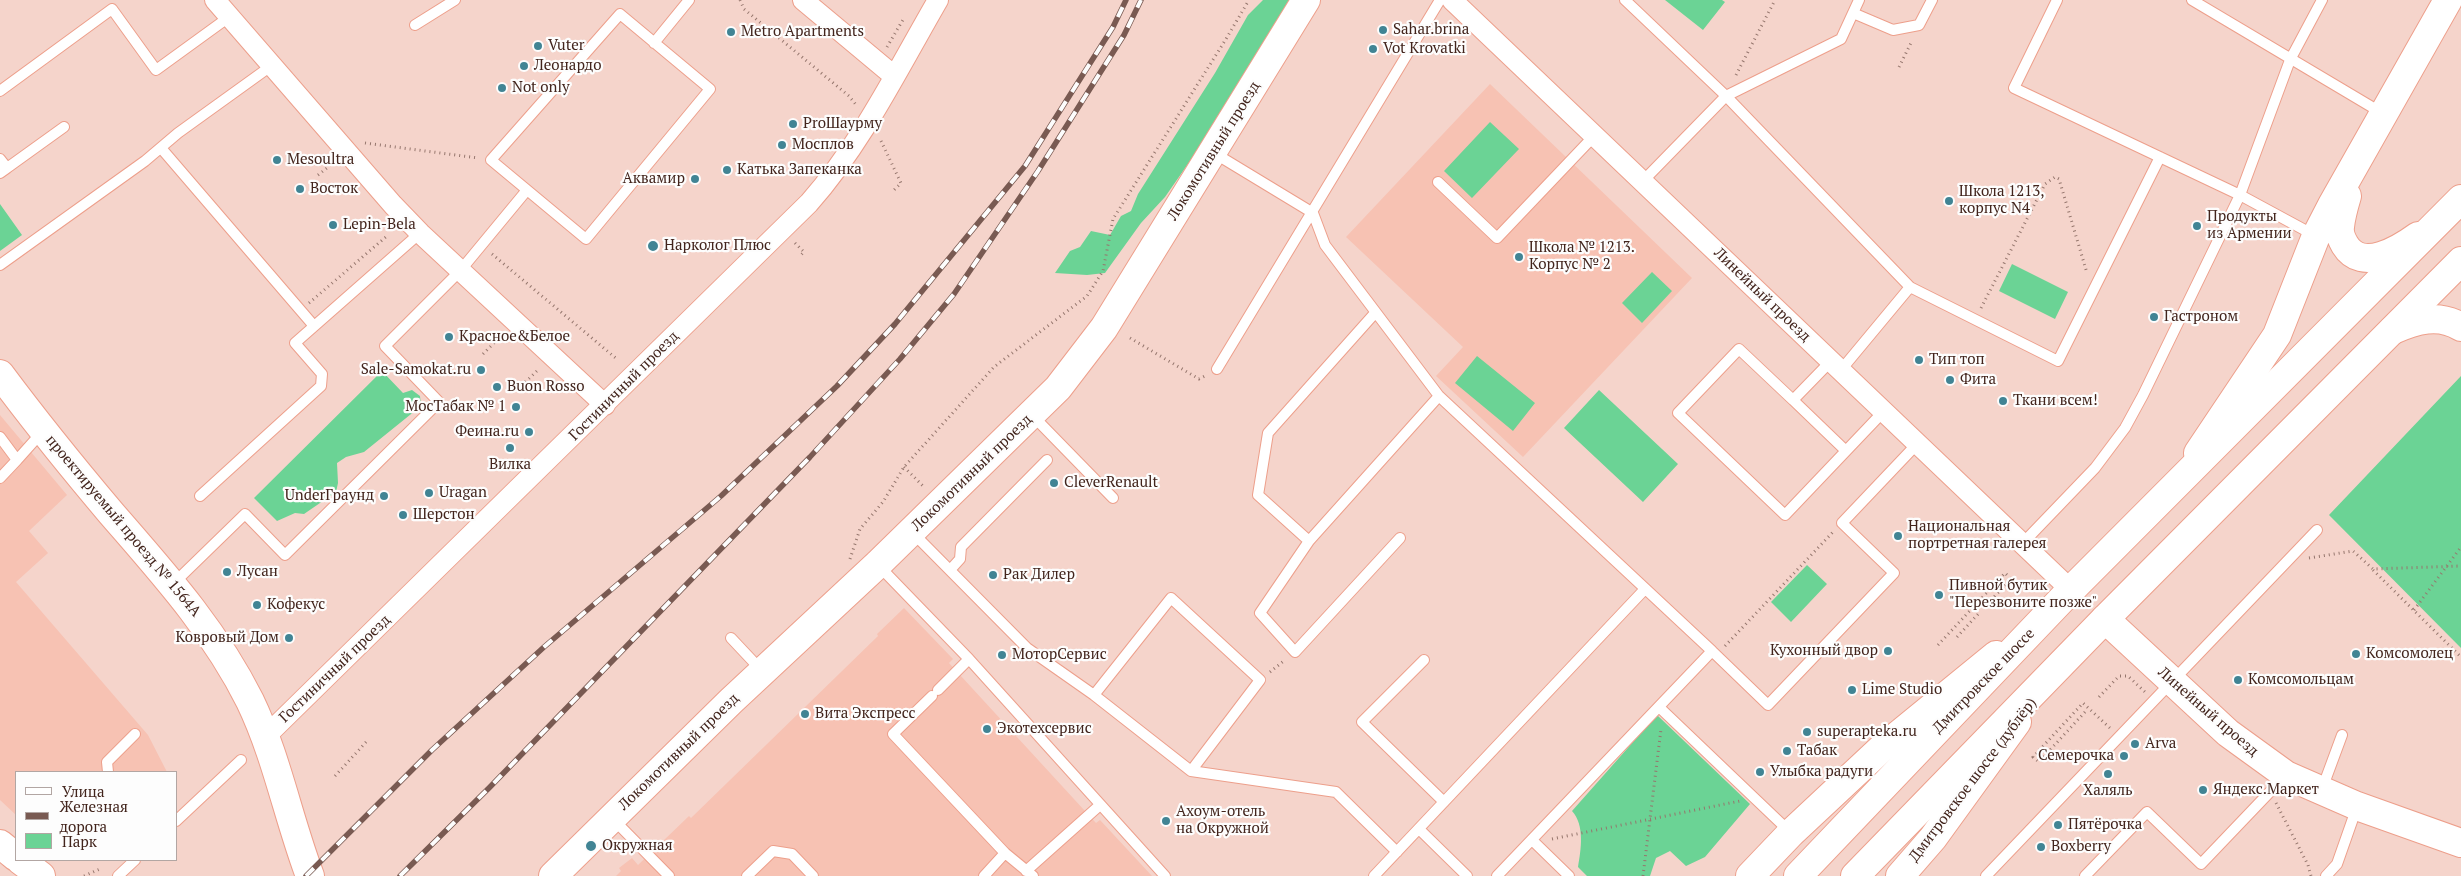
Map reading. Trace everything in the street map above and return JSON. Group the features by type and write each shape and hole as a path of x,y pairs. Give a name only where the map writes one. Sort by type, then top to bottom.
{"main road":[{"name":"Локомотивный проезд","path":"553,876 762,672 878,564 1032,415 1078,364 1104,328 1214,153 1306,0"},
{"path":"2173,490 2277,335 2316,236 2448,0"},
{"path":"2353,171 2340,228 2344,243 2355,255 2371,258 2392,252 2408,243 2452,208"},
{"path":"2173,490 2452,208"},
{"path":"1855,876 2106,619 2461,261"},
{"path":"2393,330 2416,320 2439,319 2461,327"},
{"name":"проектируемый проезд № 1564А","path":"0,374 112,514 174,583 226,659 249,700 266,736 310,876"},
{"name":"Дмитровское шоссе","path":"1798,876 2069,593 2173,490"},
{"path":"1750,876 1791,833 1882,748 2069,593"},
{"name":"Линейный проезд","path":"2106,619 2228,733 2278,783 2321,790 2357,806 2461,843"},
{"name":"Дмитровское шоссе (дублёр)","path":"1900,876 1933,838 2045,683"},
{"path":"0,844 15,856"},
{"path":"21,861 41,876"}],"street":[{"path":"215,0 271,66 420,233 606,405"},
{"path":"803,0 894,76"},
{"name":"Гостиничный проезд","path":"266,736 606,405 809,204 847,156 938,0"},
{"name":"Линейный проезд","path":"1452,0 1884,411 2022,544 2069,593"}],"lane":[{"path":"415,25 455,0"},
{"path":"654,43 690,0"},
{"path":"1217,369 1440,0"},
{"path":"1625,0 1726,96 1910,288 2058,361 2160,157"},
{"path":"1643,181 1726,96 1841,39 1859,0"},
{"path":"1853,13 1893,30 1920,25 1932,0"},
{"path":"2056,0 2014,88 2240,196 2316,236"},
{"path":"2192,0 2290,60 2384,114"},
{"path":"2022,544 2095,468 2125,428 2240,196 2290,60 2322,0"},
{"path":"0,91 112,9 156,70 229,17"},
{"path":"620,14 710,89 586,239 491,160 620,14"},
{"path":"0,265 145,161 178,132 271,66"},
{"path":"0,159 3,171 64,127"},
{"path":"1438,182 1497,238 1594,135"},
{"path":"161,148 314,326"},
{"path":"1214,153 1312,213 1325,245 1439,396 1768,704 1894,573 1842,523 1917,444"},
{"path":"174,583 244,514 285,555 440,402 385,346 460,271 528,190"},
{"path":"200,496 321,386 322,374 295,344 420,233"},
{"path":"1793,400 1836,365 1910,288"},
{"path":"1308,541 1258,495 1268,433 1375,313"},
{"path":"1846,451 1739,349 1678,413 1785,515 1846,451 1884,411"},
{"path":"1400,538 1296,652 1260,613 1308,541 1439,396"},
{"path":"1032,415 1113,498"},
{"path":"0,478 44,430"},
{"path":"0,437 17,460"},
{"path":"950,570 960,559 961,547 1048,460"},
{"path":"1986,876 2155,702 2317,530"},
{"path":"911,531 1027,648 1094,695 1191,772 1336,792 1397,852"},
{"path":"878,564 969,659 1164,876"},
{"path":"1374,876 1645,589"},
{"path":"1094,695 1172,598 1260,680 1191,772"},
{"path":"731,638 762,672"},
{"path":"1497,876 1714,653"},
{"path":"969,659 893,734 1005,853 1029,873 1100,806"},
{"path":"1424,660 1362,722 1444,802"},
{"path":"1661,709 1791,833"},
{"path":"108,771 107,762 135,734"},
{"path":"2321,790 2342,735"},
{"path":"178,819 241,760"},
{"path":"2085,876 2147,812 2202,864 2278,783"},
{"path":"2326,876 2337,864 2357,806"},
{"path":"612,818 669,876"},
{"path":"1419,829 1467,876"},
{"path":"1533,841 1569,876"},
{"path":"747,876 773,851 792,854 813,876"},
{"path":"984,876 1005,853"},
{"path":"118,876 134,861"}],"path":[{"path":"740,0 744,9 849,96 854,104"},
{"path":"848,565 860,528 882,502 904,467 994,367 1087,296 1103,271 1113,219 1226,40 1249,0"},
{"path":"1726,96 1775,0"},
{"path":"883,54 905,16"},
{"path":"1899,67 1920,25"},
{"path":"881,141 901,183 893,191"},
{"path":"360,142 491,160"},
{"path":"318,175 328,168"},
{"path":"1974,320 2045,184 2055,177 2059,179 2092,293"},
{"path":"301,310 387,236"},
{"path":"795,243 804,252 800,256"},
{"path":"482,245 618,360"},
{"path":"483,354 516,322"},
{"path":"1130,338 1200,379 1217,369"},
{"path":"518,389 552,356"},
{"path":"904,467 927,490"},
{"path":"1714,653 1842,523"},
{"path":"2414,610 2461,547"},
{"path":"2288,561 2353,551 2461,657"},
{"path":"2373,570 2461,566"},
{"path":"1938,645 2005,573 2011,578 1992,599"},
{"path":"1957,638 1980,612"},
{"path":"1260,680 1296,652"},
{"path":"2099,697 2119,676 2128,676 2155,702"},
{"path":"2085,712 2038,762 2033,757 2083,703 2120,738"},
{"path":"1643,876 1661,709"},
{"path":"336,776 368,740"},
{"path":"2278,783 2311,876"},
{"path":"1533,841 1755,798"},
{"path":"84,876 100,870"}],"shaded area":[{"name":"Школа № 1213. Корпус № 2","path":"1490,84 1692,278 1523,457 1436,376 1463,347 1346,237"},
{"path":"0,415 67,495 29,531 48,553 16,582 148,735 166,771 15,771 15,814 0,800"},
{"path":"904,608 953,659 949,663 1096,823 1100,820 1152,876 616,876 621,871 619,868 632,858 638,865 689,816 691,818 878,636 877,634"}],"green space":[{"path":"1263,0 1291,0 1206,138 1165,197 1141,223 1105,273 1087,275 1055,273 1070,251 1080,247 1091,231 1110,235 1121,216 1131,211 1138,194 1215,73 1248,15"},
{"path":"1665,0 1722,0 1725,2 1703,30"},
{"path":"1490,122 1519,149 1472,198 1444,171"},
{"path":"0,204 22,235 0,251"},
{"path":"2012,264 2068,292 2055,319 1999,291"},
{"path":"1652,272 1672,291 1642,323 1622,303"},
{"path":"1477,356 1535,403 1513,431 1455,383"},
{"path":"382,371 403,393 412,390 420,396 421,406 364,452 346,457 337,463 338,483 336,492 304,514 295,513 277,521 254,498"},
{"path":"2461,376 2461,648 2329,515"},
{"path":"1599,390 1678,464 1643,502 1564,428"},
{"path":"1807,565 1827,584 1791,622 1771,602"},
{"path":"1657,715 1750,804 1705,857 1686,866 1670,851 1656,858 1650,876 1587,876 1578,867 1581,838 1579,823 1572,811"}],"railway":[{"path":"306,876 432,750 544,647 721,496 837,386 895,324 1025,166 1113,27 1126,0"},
{"path":"400,876 490,787 810,457 900,359 954,294 1038,171 1124,35 1141,0"}],"place":[{"name":"Sahar.brina","path":"1383,30"},
{"name":"Metro Apartments","path":"731,32"},
{"name":"Vuter","path":"538,46"},
{"name":"Vot Krovatki","path":"1373,49"},
{"name":"Леонардо","path":"524,66"},
{"name":"Not only","path":"502,88"},
{"name":"ProШаурму","path":"793,124"},
{"name":"Мосплов","path":"782,145"},
{"name":"Mesoultra","path":"277,160"},
{"name":"Катька Запеканка","path":"727,170"},
{"name":"Аквамир","path":"695,179"},
{"name":"Восток","path":"300,189"},
{"name":"Школа 1213, корпус N4","path":"1949,201"},
{"name":"Lepin-Bela","path":"333,225"},
{"name":"Продукты из Армении","path":"2197,226"},
{"name":"Нарколог Плюс","path":"653,246"},
{"name":"Школа № 1213. Корпус № 2","path":"1519,257"},
{"name":"Гастроном","path":"2154,317"},
{"name":"Красное&Белое","path":"449,337"},
{"name":"Тип топ","path":"1919,360"},
{"name":"Sale-Samokat.ru","path":"481,370"},
{"name":"Фита","path":"1950,380"},
{"name":"Buon Rosso","path":"497,387"},
{"name":"Ткани всем!","path":"2003,401"},
{"name":"МосТабак № 1","path":"516,407"},
{"name":"Феина.ru","path":"529,432"},
{"name":"Вилка","path":"510,448"},
{"name":"CleverRenault","path":"1054,483"},
{"name":"Uragan","path":"429,493"},
{"name":"UnderГраунд","path":"384,496"},
{"name":"Шерстон","path":"403,515"},
{"name":"Национальная портретная галерея","path":"1898,536"},
{"name":"Лусан","path":"227,572"},
{"name":"Рак Дилер","path":"993,575"},
{"name":"Пивной бутик \"Перезвоните позже\"","path":"1939,595"},
{"name":"Кофекус","path":"257,605"},
{"name":"Ковровый Дом","path":"289,638"},
{"name":"Кухонный двор","path":"1888,651"},
{"name":"Комсомолец","path":"2356,654"},
{"name":"МоторСервис","path":"1002,655"},
{"name":"Комсомольцам","path":"2238,680"},
{"name":"Lime Studio","path":"1852,690"},
{"name":"Вита Экспресс","path":"805,714"},
{"name":"Экотехсервис","path":"987,729"},
{"name":"superapteka.ru","path":"1807,732"},
{"name":"Arva","path":"2135,744"},
{"name":"Табак","path":"1787,751"},
{"name":"Семерочка","path":"2124,756"},
{"name":"Улыбка радуги","path":"1760,772"},
{"name":"Халяль","path":"2108,774"},
{"name":"Яндекс.Маркет","path":"2203,790"},
{"name":"Ахоум-отель на Окружной","path":"1166,821"},
{"name":"Пятёрочка","path":"2058,825"},
{"name":"Окружная","path":"591,846"},
{"name":"Boxberry","path":"2041,847"}]}
